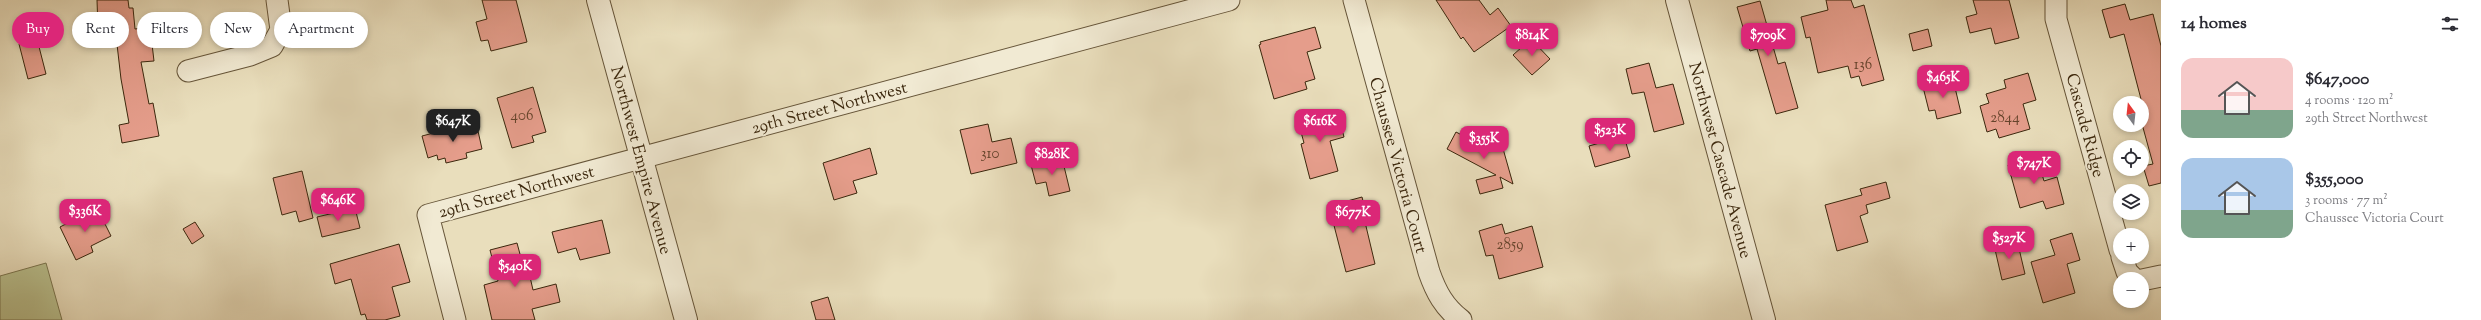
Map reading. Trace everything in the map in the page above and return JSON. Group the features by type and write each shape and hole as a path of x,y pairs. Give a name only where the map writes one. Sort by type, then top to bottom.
{"street":[{"path":"188,72 250,55 272,46 281,30 277,0"},
{"name":"Northwest Empire Avenue","path":"598,0 686,320"},
{"name":"29th Street Northwest","path":"455,320 428,215 1229,0"},
{"name":"Chaussee Victoria Court","path":"1354,0 1429,272 1436,292 1449,311 1461,320"},
{"name":"Northwest Cascade Avenue","path":"1677,0 1764,320"},
{"name":"Cascade Ridge","path":"2056,0 2056,19 2114,228"},
{"path":"2149,277 2161,276"}],"green space":[{"path":"46,263 62,320 0,320 0,276"}],"building":[{"path":"97,0 128,0 129,8 133,8 135,29 137,29 137,48 152,48 154,61 141,62 149,104 153,103 159,136 122,143 119,125 129,123 117,48 129,48 129,12 97,12"},
{"path":"482,0 516,0 527,42 491,51 488,40 481,41 476,22 487,19"},
{"path":"1436,0 1479,0 1490,15 1498,8 1511,26 1474,52 1463,37 1461,39"},
{"path":"1826,0 1851,0 1854,8 1864,5 1884,80 1862,86 1859,76 1851,78 1848,66 1818,73 1810,37 1806,38 1801,17 1828,10"},
{"path":"1973,0 2009,0 2019,38 1995,44 1991,28 1970,33 1966,17 1977,14"},
{"path":"1760,1 1778,64 1785,62 1798,108 1776,114 1757,49 1750,51 1737,7"},
{"path":"2125,4 2130,20 2153,14 2161,46 2161,183 2149,186 2146,176 2149,176 2149,165 2153,164 2149,149 2149,140 2146,140 2144,132 2149,132 2149,96 2140,96 2124,34 2110,38 2102,10"},
{"path":"1315,27 1321,48 1307,52 1315,79 1305,82 1307,89 1274,99 1259,45 1261,44 1260,42"},
{"path":"1928,29 1932,46 1913,51 1909,34"},
{"path":"1531,39 1550,59 1532,75 1513,55"},
{"path":"20,48 39,48 46,74 28,79"},
{"path":"1649,63 1656,88 1673,84 1684,124 1654,132 1644,92 1632,94 1626,69"},
{"path":"2028,73 2036,100 2023,104 2030,129 1999,138 1996,129 1987,132 1980,106 1989,103 1986,94 2006,88 2004,80"},
{"path":"1953,79 1961,113 1937,119 1935,110 1929,111 1923,87"},
{"path":"533,87 546,132 532,136 534,142 512,148 497,98"},
{"path":"1337,110 1344,137 1330,141 1338,171 1310,179 1301,144 1304,143 1298,121"},
{"path":"476,122 482,149 466,153 467,158 446,163 445,158 438,160 437,155 428,158 422,136"},
{"path":"988,124 992,142 1011,138 1017,163 971,174 960,130"},
{"path":"1456,132 1479,144 1500,138 1513,184 1500,177 1503,188 1480,194 1476,180 1496,175 1447,149"},
{"path":"1624,136 1630,157 1595,167 1589,146"},
{"path":"870,148 877,174 853,181 857,193 834,200 823,163"},
{"path":"2037,157 2044,181 2057,177 2064,204 2046,209 2043,201 2020,208 2008,165"},
{"path":"1062,158 1070,191 1049,196 1046,182 1036,184 1031,165"},
{"path":"302,171 313,218 299,222 296,211 282,215 273,178"},
{"path":"1886,182 1890,198 1866,205 1868,213 1860,216 1868,242 1837,251 1825,205 1862,195 1860,189"},
{"path":"1362,197 1368,221 1365,222 1375,264 1346,272 1329,206"},
{"path":"97,208 111,236 91,246 93,252 76,260 60,227"},
{"path":"355,208 360,228 322,237 317,217"},
{"path":"602,220 610,253 580,260 576,248 558,253 552,232"},
{"path":"195,222 204,236 192,244 183,229"},
{"path":"1502,224 1505,234 1532,226 1543,267 1499,279 1493,255 1486,256 1479,231"},
{"path":"2072,233 2080,260 2067,264 2075,293 2043,303 2031,262 2055,255 2050,240"},
{"path":"2017,240 2025,274 2002,280 1994,245"},
{"path":"517,243 524,269 528,268 533,290 556,284 560,302 532,309 535,320 492,320 484,285 498,281 490,250"},
{"path":"399,244 410,282 392,287 400,316 385,320 367,320 365,314 361,315 351,279 335,284 330,264"},
{"path":"828,297 835,320 816,320 811,302"}]}
